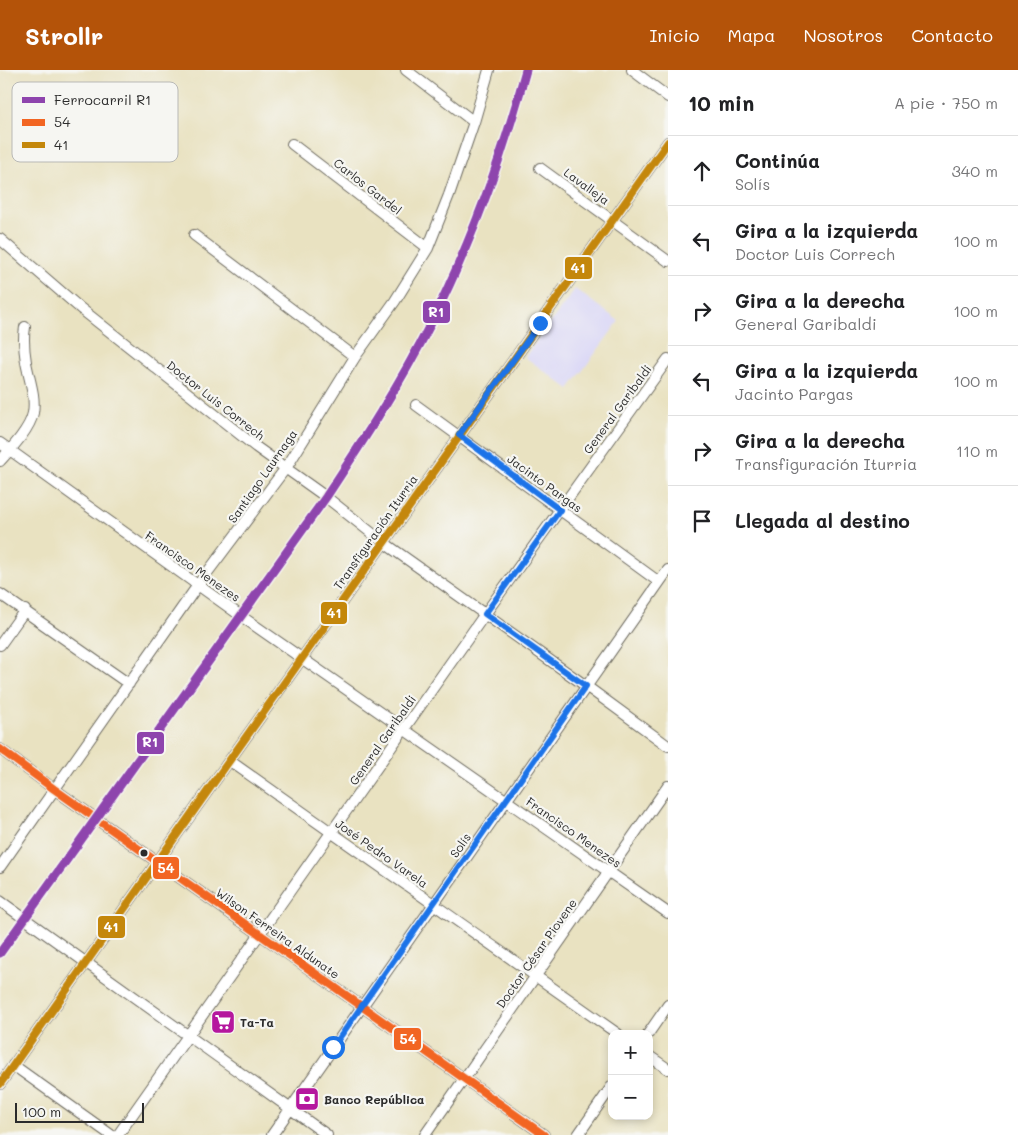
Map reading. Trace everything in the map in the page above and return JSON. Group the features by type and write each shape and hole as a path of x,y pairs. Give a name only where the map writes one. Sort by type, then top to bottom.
{"street":[{"path":"406,70 474,122"},
{"name":"Santiago Laurnaga","path":"0,867 198,585 286,468 355,357 395,301 428,248 449,195 474,122 489,70"},
{"path":"632,70 668,97"},
{"name":"Transfiguración Iturria","path":"0,1084 668,142"},
{"name":"Carlos Gardel","path":"292,144 428,248"},
{"name":"Lavalleja","path":"540,168 668,261"},
{"path":"194,235 355,357"},
{"name":"Doctor Luis Correch","path":"0,239 80,308 170,380 383,542 668,746"},
{"path":"0,461 24,433 33,413 32,389 23,339 25,327"},
{"name":"General Garibaldi","path":"118,1135 485,614 668,359"},
{"name":"Jacinto Pargas","path":"416,405 659,582"},
{"name":"Francisco Menezes","path":"0,444 302,659 668,913"},
{"name":"Solís","path":"272,1135 668,570"},
{"path":"0,594 130,684"},
{"path":"0,645 25,610"},
{"name":"Wilson Ferreira Aldunate","path":"0,749 259,935 544,1135"},
{"name":"José Pedro Varela","path":"230,761 612,1030"},
{"name":"Doctor César Piovene","path":"424,1135 668,786"},
{"path":"0,901 327,1135"},
{"path":"651,1030 668,1005"},
{"path":"653,1059 668,1069"},
{"path":"14,1065 111,1135"},
{"path":"578,1135 608,1092"}],"shaded area":[{"path":"575,289 619,321 569,389 525,357"}],"rail line":[{"name":"R1","path":"0,953 326,497 394,391 430,325 472,232 507,136 526,70"}],"transit line":[{"name":"41","path":"0,1084 668,142"},
{"name":"54","path":"0,749 544,1135"}],"place":[{"name":"Ta-Ta","path":"223,1022"},
{"name":"Banco República","path":"307,1099"}],"route":[{"path":"333,1047 586,686 485,614 560,510 459,435 540,323"}]}
